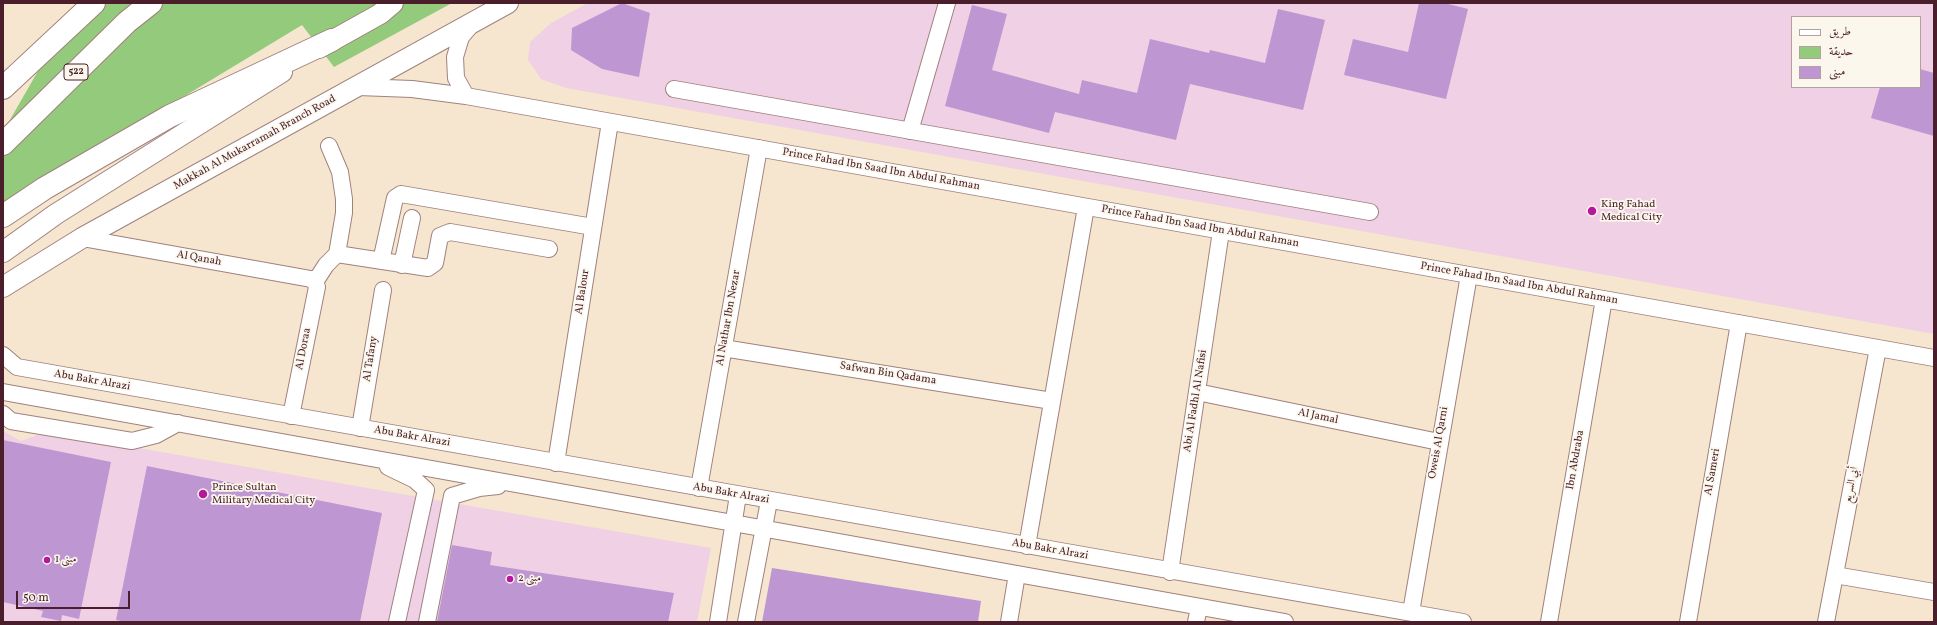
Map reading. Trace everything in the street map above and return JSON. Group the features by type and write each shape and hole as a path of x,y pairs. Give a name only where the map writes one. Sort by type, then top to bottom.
{"highway":[{"path":"3,88 94,3"},
{"name":"522","path":"3,144 127,22 151,3"},
{"path":"3,216 45,188 170,116 332,40"}],"main road":[{"path":"3,252 56,214 332,40 380,14 392,3"},
{"name":"Makkah Al Mukarramah Branch Road","path":"3,287 82,238 508,3"}],"street":[{"path":"910,131 947,3"},
{"path":"466,96 456,78 454,57 461,37 475,21"},
{"name":"Prince Fahad Ibn Saad Ibn Abdul Rahman","path":"358,87 412,89 466,96 1934,358"},
{"path":"674,89 1370,212"},
{"name":"Al Balour","path":"556,463 610,122"},
{"path":"315,282 326,265 337,254 344,213 344,199 340,172 329,146"},
{"name":"Al Nathar Ibn Nezar","path":"699,488 759,148"},
{"path":"381,261 395,198 400,194 593,227"},
{"path":"1027,546 1086,206"},
{"path":"402,265 412,218"},
{"name":"Abi Al Fadhl Al Nafisi","path":"1170,572 1221,231"},
{"path":"337,254 425,268 432,266 435,263 440,236 450,232 549,249"},
{"name":"Al Qanah","path":"82,238 311,279 315,282"},
{"name":"Oweis Al Qarni","path":"1411,612 1439,442 1469,275"},
{"name":"Al Doraa","path":"291,416 317,287 315,282"},
{"name":"Al Tafany","path":"360,428 382,290"},
{"name":"Ibn Abdraba","path":"1549,622 1604,299"},
{"name":"Al Sameri","path":"1688,622 1739,323"},
{"name":"Safwan Bin Qadama","path":"723,348 1052,401"},
{"name":"أبي السريع","path":"1826,622 1878,348"},
{"name":"Abu Bakr Alrazi","path":"3,355 17,367 1170,572 1463,622"},
{"path":"3,392 764,530 1017,574 1198,614 1278,621"},
{"name":"Al Jamal","path":"1197,392 1439,442"},
{"path":"3,414 11,421 132,441 156,434 178,423"},
{"path":"371,458 415,480 426,490 397,622"},
{"path":"427,622 452,496 479,488 512,484"},
{"path":"718,622 738,495"},
{"path":"746,622 769,501"},
{"path":"1009,622 1017,574"},
{"path":"1835,575 1934,592"}],"shaded area":[{"name":"King Fahad Medical City","path":"588,3 1934,3 1934,334 566,88 541,79 528,60 530,42 551,23"},
{"name":"Prince Sultan Military Medical City","path":"56,428 87,439 711,548 697,622 3,622 3,431 21,441"}],"green space":[{"path":"77,3 452,3 334,67 302,25 3,206 3,132"}],"building":[{"path":"622,3 650,13 639,77 602,69 571,50 572,28"},
{"path":"1419,3 1444,3 1468,9 1446,99 1344,75 1353,39 1408,52"},
{"path":"972,5 1007,14 992,70 1079,94 1082,80 1137,93 1150,39 1209,53 1210,50 1265,63 1278,9 1325,20 1303,110 1190,84 1176,140 1055,112 1049,133 945,106"},
{"path":"1921,69 1934,73 1934,136 1871,118 1880,88 1921,88"},
{"name":"مبنى 1","path":"3,440 111,462 79,619 62,615 61,621 41,617 43,611 3,602"},
{"path":"147,466 382,513 360,622 127,622 116,620"},
{"name":"مبنى 2","path":"452,545 492,552 490,565 674,593 668,622 437,622"},
{"path":"772,568 981,601 978,622 762,622"}],"place":[{"name":"King Fahad Medical City","path":"1592,211"},
{"name":"Prince Sultan Military Medical City","path":"203,494"},
{"name":"مبنى 1","path":"47,560"},
{"name":"مبنى 2","path":"510,579"}]}
